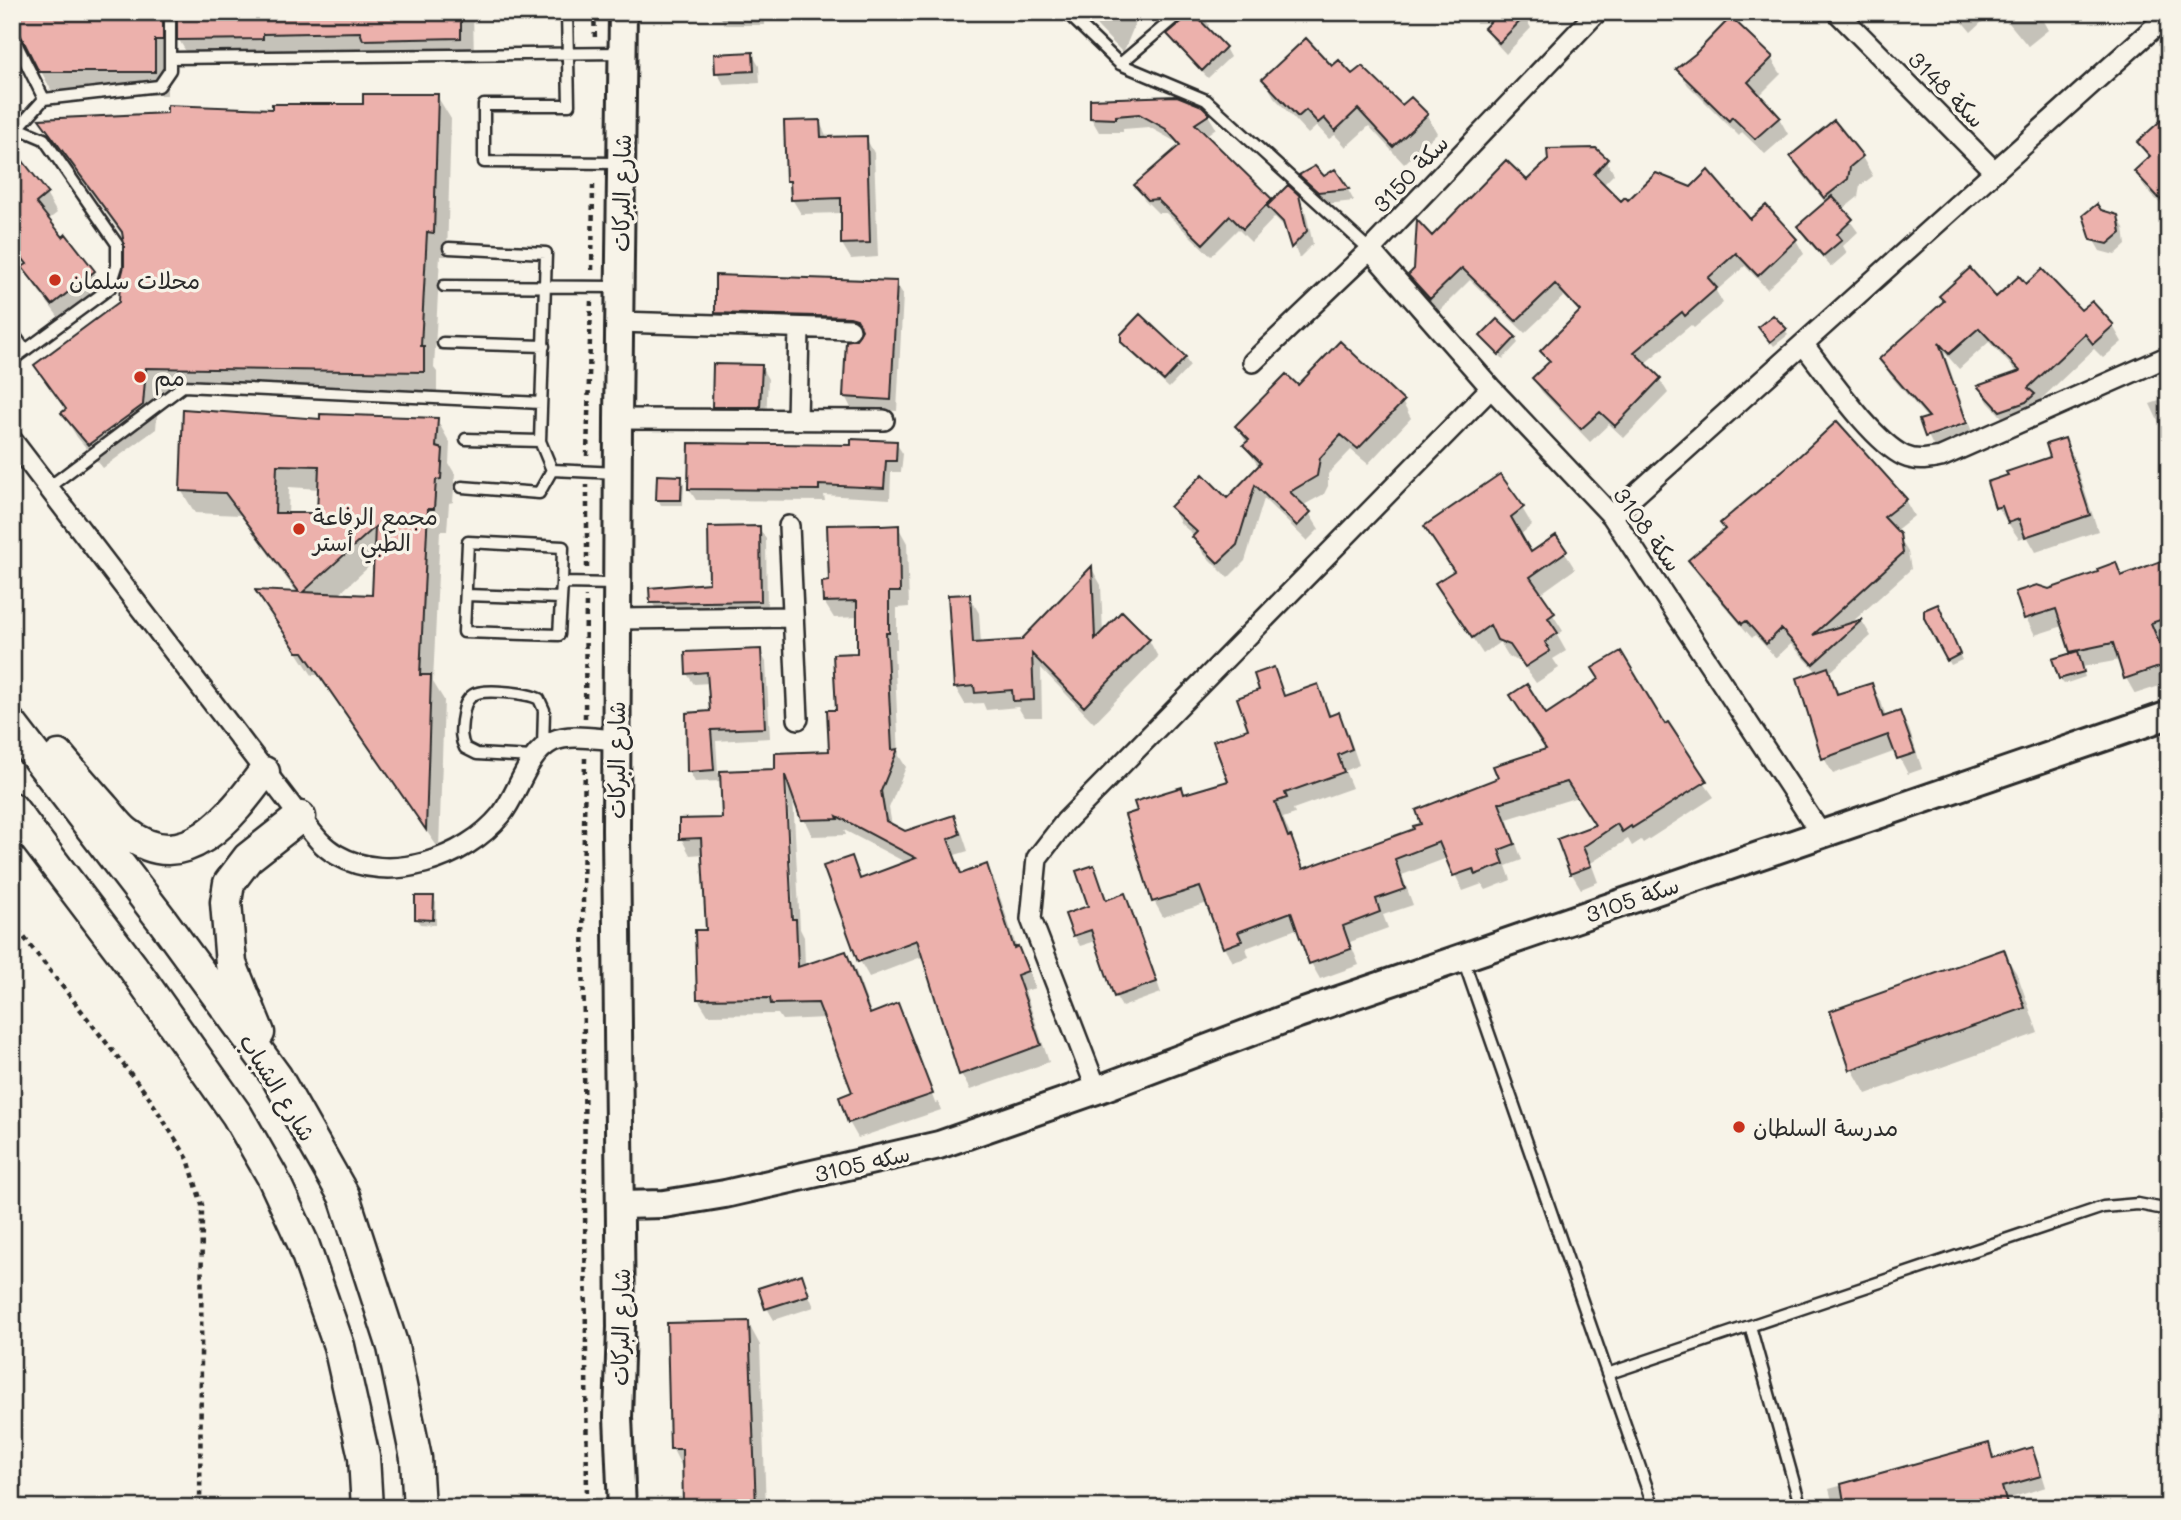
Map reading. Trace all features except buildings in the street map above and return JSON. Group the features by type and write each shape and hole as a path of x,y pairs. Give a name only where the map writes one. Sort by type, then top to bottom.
{"main road":[{"path":"12,705 126,832 144,844 163,849 185,848 216,830 264,772"},
{"name":"شارع الشباب","path":"12,725 162,920 276,1076 344,1196 393,1347 416,1458 419,1508"},
{"path":"12,808 132,966 237,1115 272,1176 303,1243 339,1346 364,1457 367,1508"},
{"path":"276,1076 231,964 226,902 229,883 248,858 300,817"}],"street":[{"name":"شارع البركات","path":"622,1508 618,1417 621,1327 616,740 623,12"},
{"name":"سكة 3150","path":"1253,362 1370,250 1597,12"},
{"name":"سكة 3148","path":"1837,12 1994,170"},
{"path":"1612,516 2169,14"},
{"name":"سكة 3108","path":"1370,250 1491,388 1612,516 1821,834"},
{"path":"620,321 850,329"},
{"path":"797,420 799,328"},
{"path":"1803,344 1874,433 1904,456 1922,461 1941,457 2169,356"},
{"path":"1097,1090 1031,919 1037,858 1065,822 1491,388"},
{"path":"618,419 884,420"},
{"path":"12,440 264,772 323,846 346,860 372,867 421,863 453,852 481,835 501,815 539,752 552,742 568,738 616,740"},
{"path":"789,526 799,719"},
{"path":"617,619 793,617"},
{"name":"سكة 3105","path":"1097,1090 1298,1014 2169,715"},
{"name":"سكه 3105","path":"620,1205 664,1204 725,1195 939,1145 1097,1090"}],"lane":[{"path":"12,360 110,288 117,266 117,244 44,139 15,130 44,99 159,86 170,70 170,12"},
{"path":"568,12 569,105 484,105 484,162 621,163"},
{"path":"1066,12 1119,64 1206,100 1370,250"},
{"path":"1119,64 1181,12"},
{"path":"12,35 44,99"},
{"path":"170,58 623,53"},
{"path":"449,248 546,253 540,441 552,470"},
{"path":"444,286 620,288"},
{"path":"12,332 25,350"},
{"path":"443,343 544,346"},
{"path":"49,487 183,386 541,403"},
{"path":"466,439 540,441"},
{"path":"552,470 618,473"},
{"path":"463,487 539,493 552,470"},
{"path":"468,542 563,547 562,583 559,635 464,632 468,542"},
{"path":"562,583 617,584"},
{"path":"466,596 561,598"},
{"path":"482,692 530,695 539,699 544,710 539,752 477,754 465,748 461,735 464,708 470,697 482,692"},
{"path":"1462,958 1654,1508"},
{"path":"1607,1374 2102,1207 2138,1203 2169,1210"},
{"path":"1750,1326 1801,1508"}],"path":[{"path":"12,922 148,1096 188,1159 202,1205 200,1508"}],"place":[{"name":"محلات سلمان","path":"55,280"},
{"name":"مم","path":"140,377"},
{"name":"مجمع الرفاعة الطبي أستر","path":"299,529"},
{"name":"مدرسة السلطان","path":"1739,1127"}]}
